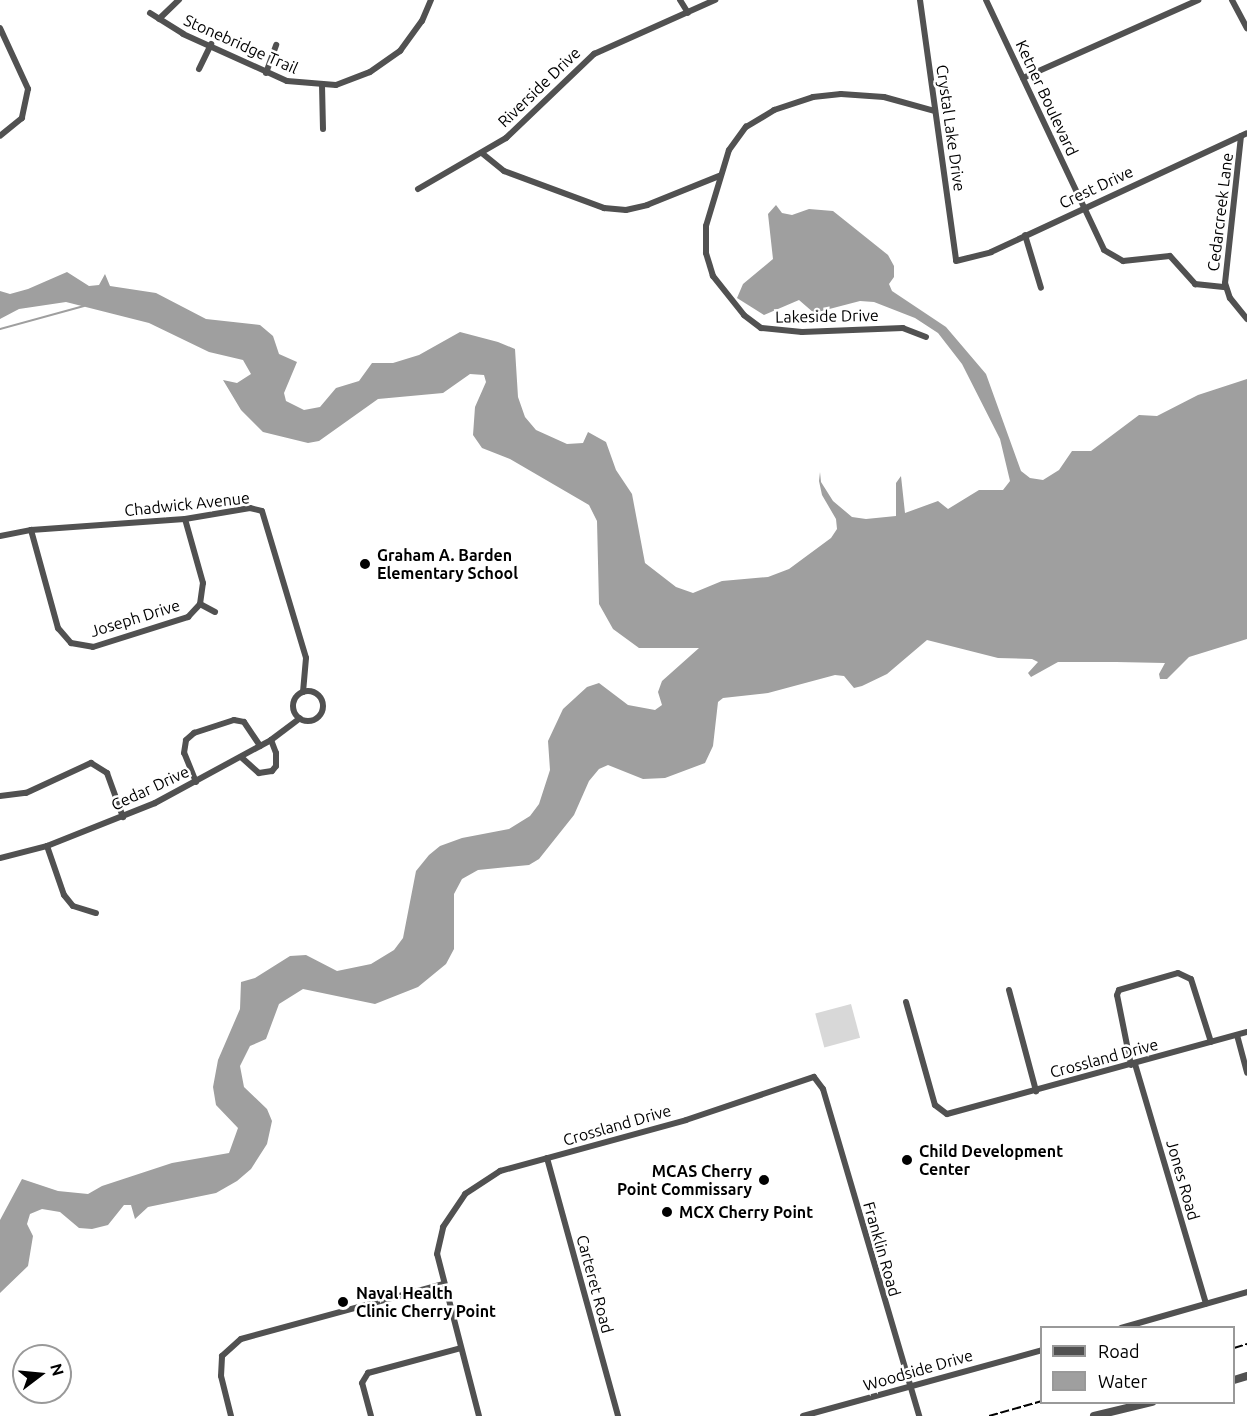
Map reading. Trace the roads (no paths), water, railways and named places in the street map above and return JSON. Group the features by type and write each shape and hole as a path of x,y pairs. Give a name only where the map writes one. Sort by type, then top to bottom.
{"street":[{"path":"159,19 179,0"},
{"name":"Stonebridge Trail","path":"150,13 183,34 212,44 266,73 299,84 322,85 359,78 391,60 417,30 431,0"},
{"path":"680,0 688,13"},
{"name":"Riverside Drive","path":"418,189 483,154 514,131 594,54 715,0"},
{"name":"Crystal Lake Drive","path":"920,0 956,261"},
{"name":"Ketner Boulevard","path":"986,0 1104,250 1123,261 1170,256 1176,259 1195,284 1226,287"},
{"path":"1023,78 1198,0"},
{"path":"1232,0 1247,28"},
{"path":"0,27 27,89 22,118 0,136"},
{"path":"199,69 212,44"},
{"path":"266,73 276,45"},
{"path":"322,85 323,129"},
{"name":"Lakeside Drive","path":"926,337 903,328 770,332 751,322 724,292 709,266 706,226 719,176 729,150 747,127 794,102 832,94 867,95 935,111"},
{"name":"Crest Drive","path":"956,261 975,258 1244,135"},
{"name":"Cedarcreek Lane","path":"1244,135 1226,287 1247,320"},
{"path":"483,154 504,171 604,208 626,210 647,205 719,176"},
{"path":"1025,236 1041,288"},
{"name":"Chadwick Avenue","path":"0,536 31,530 185,519 250,508 262,511 306,658 303,692"},
{"name":"Joseph Drive","path":"31,530 58,628 71,643 82,648 188,617 200,604 203,583 185,519"},
{"path":"200,604 215,612"},
{"path":"300,718 293,705 303,692"},
{"name":"Cedar Drive","path":"0,858 47,846 123,817 196,782 241,757 271,740 300,718 315,719 323,708 318,695 303,692"},
{"path":"196,782 184,753 186,740 194,733 234,720 244,722 260,746"},
{"path":"241,757 259,773 272,771 276,753 271,740"},
{"path":"0,796 26,793 91,763 106,773 123,817"},
{"path":"47,846 64,895 78,909 96,913"},
{"name":"Jones Road","path":"1206,1304 1133,1065 1117,995 1119,990 1178,973 1191,979 1211,1042"},
{"path":"1009,990 1036,1091"},
{"name":"Crossland Drive","path":"906,1002 935,1105 942,1112 957,1113 1247,1032"},
{"path":"1237,1035 1247,1072"},
{"name":"Crossland Drive","path":"443,1284 437,1254 439,1236 458,1202 481,1181 548,1158 686,1119 804,1078 814,1077 823,1089"},
{"name":"Franklin Road","path":"823,1089 908,1387 919,1416"},
{"name":"Carteret Road","path":"548,1158 618,1416"},
{"path":"231,1416 220,1376 222,1356 241,1339 443,1284 479,1416"},
{"path":"1128,1326 1247,1292"},
{"path":"371,1416 362,1383 368,1373 461,1348"},
{"name":"Woodside Drive","path":"802,1416 1040,1350"},
{"path":"1094,1416 1144,1404"}],"water":[{"path":"776,205 782,213 792,215 809,209 833,211 888,255 894,266 894,277 889,284 892,291 946,327 986,374 1021,471 1030,478 1043,480 1059,470 1072,451 1091,451 1139,415 1157,416 1198,395 1247,379 1247,639 1189,657 1167,679 1160,679 1159,674 1165,663 1116,662 1058,662 1031,677 1028,673 1038,662 1032,659 998,658 927,640 887,674 862,686 854,688 844,676 835,675 768,693 723,698 718,702 713,746 705,763 665,778 643,779 608,765 599,769 589,781 574,815 539,859 529,865 478,870 462,879 454,894 454,949 446,964 418,987 375,1004 303,989 279,1004 266,1039 250,1046 240,1066 244,1087 267,1109 272,1121 267,1144 251,1169 237,1181 216,1193 148,1207 135,1219 131,1205 124,1205 108,1225 92,1229 79,1228 60,1212 42,1209 30,1214 27,1224 33,1236 28,1266 0,1293 0,1220 22,1179 58,1191 88,1194 102,1186 172,1163 229,1153 238,1128 216,1105 213,1087 218,1060 240,1009 241,982 255,978 290,956 306,955 337,971 371,964 394,950 403,938 416,871 429,855 440,846 462,838 509,829 530,816 539,804 550,770 548,741 563,709 587,687 599,683 628,705 655,710 662,705 658,692 662,681 699,648 639,648 613,629 599,604 597,521 589,505 510,459 482,448 473,435 475,407 486,382 484,375 470,374 443,393 378,399 319,441 308,443 263,432 241,410 223,380 237,383 251,374 243,360 209,352 149,323 66,302 19,309 0,319 0,291 10,294 28,289 67,272 89,286 99,285 105,274 110,286 156,293 206,319 260,325 273,336 279,354 297,362 284,393 286,401 304,410 320,407 336,388 359,381 372,363 393,363 419,355 460,332 515,349 518,397 525,417 536,430 567,444 583,443 588,432 606,442 616,470 632,494 645,563 676,587 693,593 722,581 768,577 789,569 831,538 837,529 836,519 822,495 820,472 821,482 833,501 852,517 866,519 896,516 896,483 901,476 905,513 938,501 948,509 979,490 1003,490 1010,481 1000,439 962,364 938,333 915,318 874,302 860,301 814,313 799,300 764,315 737,298 743,284 773,259 768,214"}],"waterway":[{"path":"0,329 84,306"}],"railway":[{"path":"1235,1348 1247,1344"},
{"path":"989,1416 1040,1402"}],"place":[{"name":"Graham A. Barden Elementary School","path":"365,564"},
{"name":"Child Development Center","path":"907,1160"},
{"name":"MCAS Cherry Point Commissary","path":"764,1180"},
{"name":"MCX Cherry Point","path":"667,1212"},
{"name":"Naval Health Clinic Cherry Point","path":"343,1302"}]}
